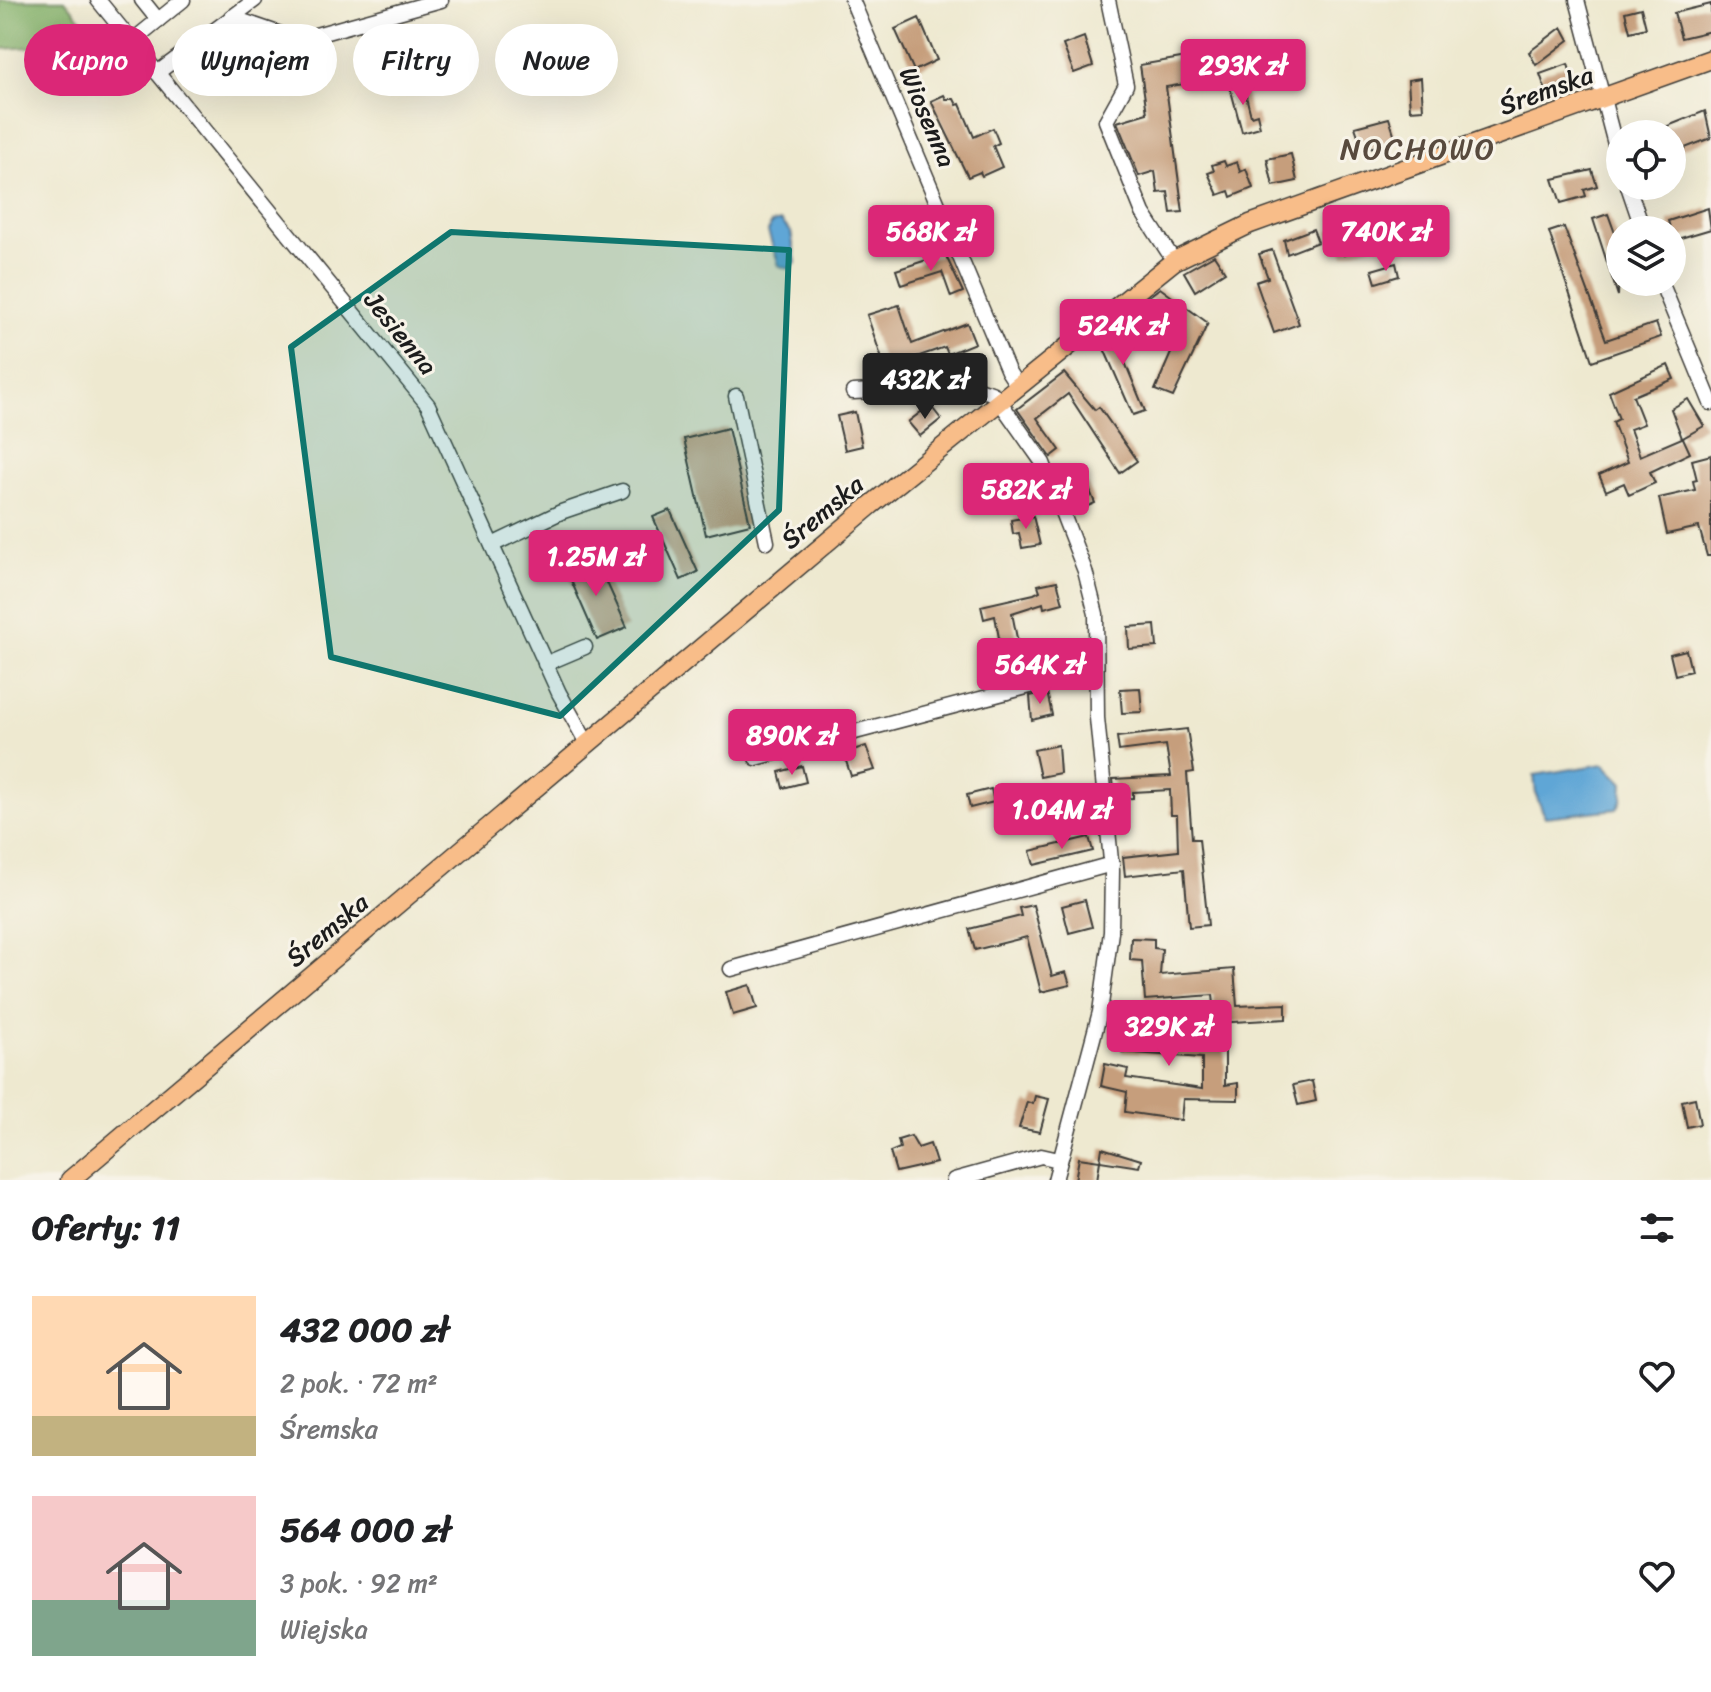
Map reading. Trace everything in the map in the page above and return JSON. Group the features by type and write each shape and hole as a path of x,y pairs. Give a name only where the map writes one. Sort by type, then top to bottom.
{"main road":[{"name":"Śremska","path":"70,1180 998,400 1174,261 1250,224 1711,59"}],"street":[{"name":"Jesienna","path":"98,0 117,24"},
{"path":"142,0 158,20"},
{"path":"153,24 183,0"},
{"path":"157,73 255,0"},
{"path":"231,17 298,40 441,0"},
{"name":"Wiosenna","path":"852,0 994,340 1017,385"},
{"path":"1108,0 1126,85 1106,121 1143,213 1174,261"},
{"path":"1577,0 1608,120"},
{"name":"Jesienna","path":"157,73 413,384 441,430 545,664 588,745"},
{"path":"1667,296 1711,403"},
{"path":"853,392 988,391 998,400 1043,463 1085,571 1096,614 1098,740 1112,864 1111,932 1104,993 1055,1180"},
{"path":"736,396 767,542"},
{"path":"492,545 561,512 622,491"},
{"path":"545,664 585,647"},
{"path":"756,758 1095,669"},
{"path":"731,969 1112,864"},
{"path":"954,1180 1041,1156 1059,1160"}],"highlighted area":[{"path":"451,232 789,250 779,510 560,716 331,657 291,347"}],"green space":[{"path":"0,0 65,0 85,24 24,24 24,48 0,49"}],"water":[{"path":"781,221 791,232 796,263 790,269 779,266 768,232 771,223"},
{"path":"1604,764 1623,783 1622,799 1617,809 1545,817 1536,795 1534,775"}],"building":[{"path":"1711,4 1711,31 1681,38 1674,13"},
{"path":"1641,8 1646,28 1630,32 1625,12"},
{"path":"919,18 937,60 914,71 895,29"},
{"path":"1562,27 1569,40 1536,65 1529,52"},
{"path":"1084,37 1093,66 1074,73 1063,45"},
{"path":"1216,52 1220,78 1166,87 1183,212 1171,213 1168,192 1158,193 1155,171 1139,176 1117,122 1147,113 1140,65"},
{"path":"1568,64 1573,81 1546,91 1540,74"},
{"path":"1421,78 1423,109 1410,110 1408,80"},
{"path":"1242,80 1251,116 1257,114 1260,127 1242,132 1229,83"},
{"path":"944,95 946,99 954,99 957,105 960,104 974,137 993,128 999,143 993,146 1002,167 982,176 980,172 968,177 931,101"},
{"path":"1705,111 1711,138 1686,148 1686,120 1683,120"},
{"path":"1389,118 1396,140 1363,150 1355,127"},
{"path":"1291,154 1297,181 1273,186 1267,159"},
{"path":"1224,161 1226,166 1237,162 1240,172 1246,169 1253,188 1231,197 1229,191 1218,195 1208,173 1214,171 1212,165"},
{"path":"1592,170 1597,186 1584,190 1586,196 1561,203 1553,179"},
{"path":"1708,208 1711,229 1686,236 1686,216 1683,216"},
{"path":"1608,214 1609,216 1606,216 1606,259 1593,219"},
{"path":"1387,215 1394,238 1344,255 1342,250 1334,252 1328,231"},
{"path":"1564,227 1606,340 1656,323 1661,337 1592,361 1549,232"},
{"path":"1313,229 1318,242 1287,254 1284,240"},
{"path":"1272,250 1299,324 1274,333 1256,282 1268,278 1259,254"},
{"path":"945,254 963,292 951,297 942,272 901,285 896,270"},
{"path":"1214,255 1225,272 1195,291 1184,272"},
{"path":"1396,263 1399,276 1376,283 1372,270"},
{"path":"1160,288 1208,323 1173,397 1155,390 1178,337 1145,312 1153,301 1148,297"},
{"path":"899,305 912,344 967,323 975,343 948,354 945,347 885,368 867,315"},
{"path":"1124,327 1137,344 1122,355 1145,411 1133,415 1102,344"},
{"path":"1668,365 1674,379 1633,396 1644,424 1630,429 1640,456 1682,438 1671,409 1688,399 1704,426 1683,438 1690,453 1650,472 1655,483 1629,495 1624,483 1606,491 1599,475 1628,462 1613,422 1619,419 1609,392"},
{"path":"1064,373 1095,410 1099,407 1137,461 1120,473 1068,394 1037,418 1060,450 1051,457 1017,409"},
{"path":"930,405 941,419 920,436 908,422"},
{"path":"855,412 862,446 845,450 837,416"},
{"path":"728,428 750,524 706,535 684,439"},
{"path":"1711,455 1711,556 1707,556 1699,527 1667,534 1659,498 1695,490 1693,481 1697,480 1692,460"},
{"path":"1085,479 1095,503 1077,511 1067,487"},
{"path":"670,510 698,572 681,580 653,517"},
{"path":"1033,516 1040,545 1022,548 1019,533 1013,534 1011,520"},
{"path":"595,556 627,627 597,640 566,569"},
{"path":"1057,581 1063,603 1044,608 1043,603 1012,613 1022,664 1049,656 1053,670 1007,682 995,616 984,619 981,606 1034,594 1040,591 1038,585"},
{"path":"1155,625 1157,647 1129,649 1128,627"},
{"path":"1686,650 1691,671 1675,675 1670,654"},
{"path":"1140,688 1142,712 1122,713 1120,689"},
{"path":"1047,692 1052,715 1032,720 1030,696"},
{"path":"1187,729 1194,772 1187,773 1192,839 1199,839 1208,925 1189,927 1184,869 1125,876 1123,857 1178,851 1177,815 1171,815 1170,790 1133,792 1133,798 1115,799 1113,779 1171,776 1166,745 1119,751 1117,737"},
{"path":"1058,745 1060,773 1040,777 1034,750"},
{"path":"866,746 875,770 851,776 845,758 854,756 853,750"},
{"path":"802,766 806,782 783,788 779,772"},
{"path":"991,789 994,802 970,808 967,795"},
{"path":"1089,837 1093,851 1034,865 1030,851"},
{"path":"1085,900 1092,927 1069,933 1062,906"},
{"path":"1033,905 1052,976 1066,972 1070,985 1041,992 1027,937 975,950 969,929 1021,916 1019,908"},
{"path":"1131,938 1154,939 1154,948 1162,949 1160,975 1234,969 1237,1006 1286,1004 1286,1019 1216,1023 1213,995 1145,1000 1142,961 1130,960"},
{"path":"750,985 757,1008 733,1015 726,992"},
{"path":"1114,1015 1138,1020 1137,1025 1225,1034 1225,1085 1238,1083 1238,1100 1183,1099 1181,1120 1125,1112 1127,1092 1101,1086 1105,1064 1128,1069 1126,1078 1202,1089 1202,1058 1122,1052 1124,1033 1111,1031"},
{"path":"1312,1081 1316,1101 1298,1105 1293,1085"},
{"path":"1035,1096 1049,1099 1040,1132 1019,1128 1027,1102 1033,1104"},
{"path":"1695,1098 1700,1124 1687,1127 1682,1101"},
{"path":"911,1136 918,1148 930,1144 936,1163 896,1172 890,1152 900,1148 898,1140"},
{"path":"1102,1148 1141,1160 1139,1167 1100,1161"},
{"path":"1079,1158 1100,1161 1097,1180 1075,1180"}],"district":[{"name":"NOCHOWO","path":"1418,149"}]}
